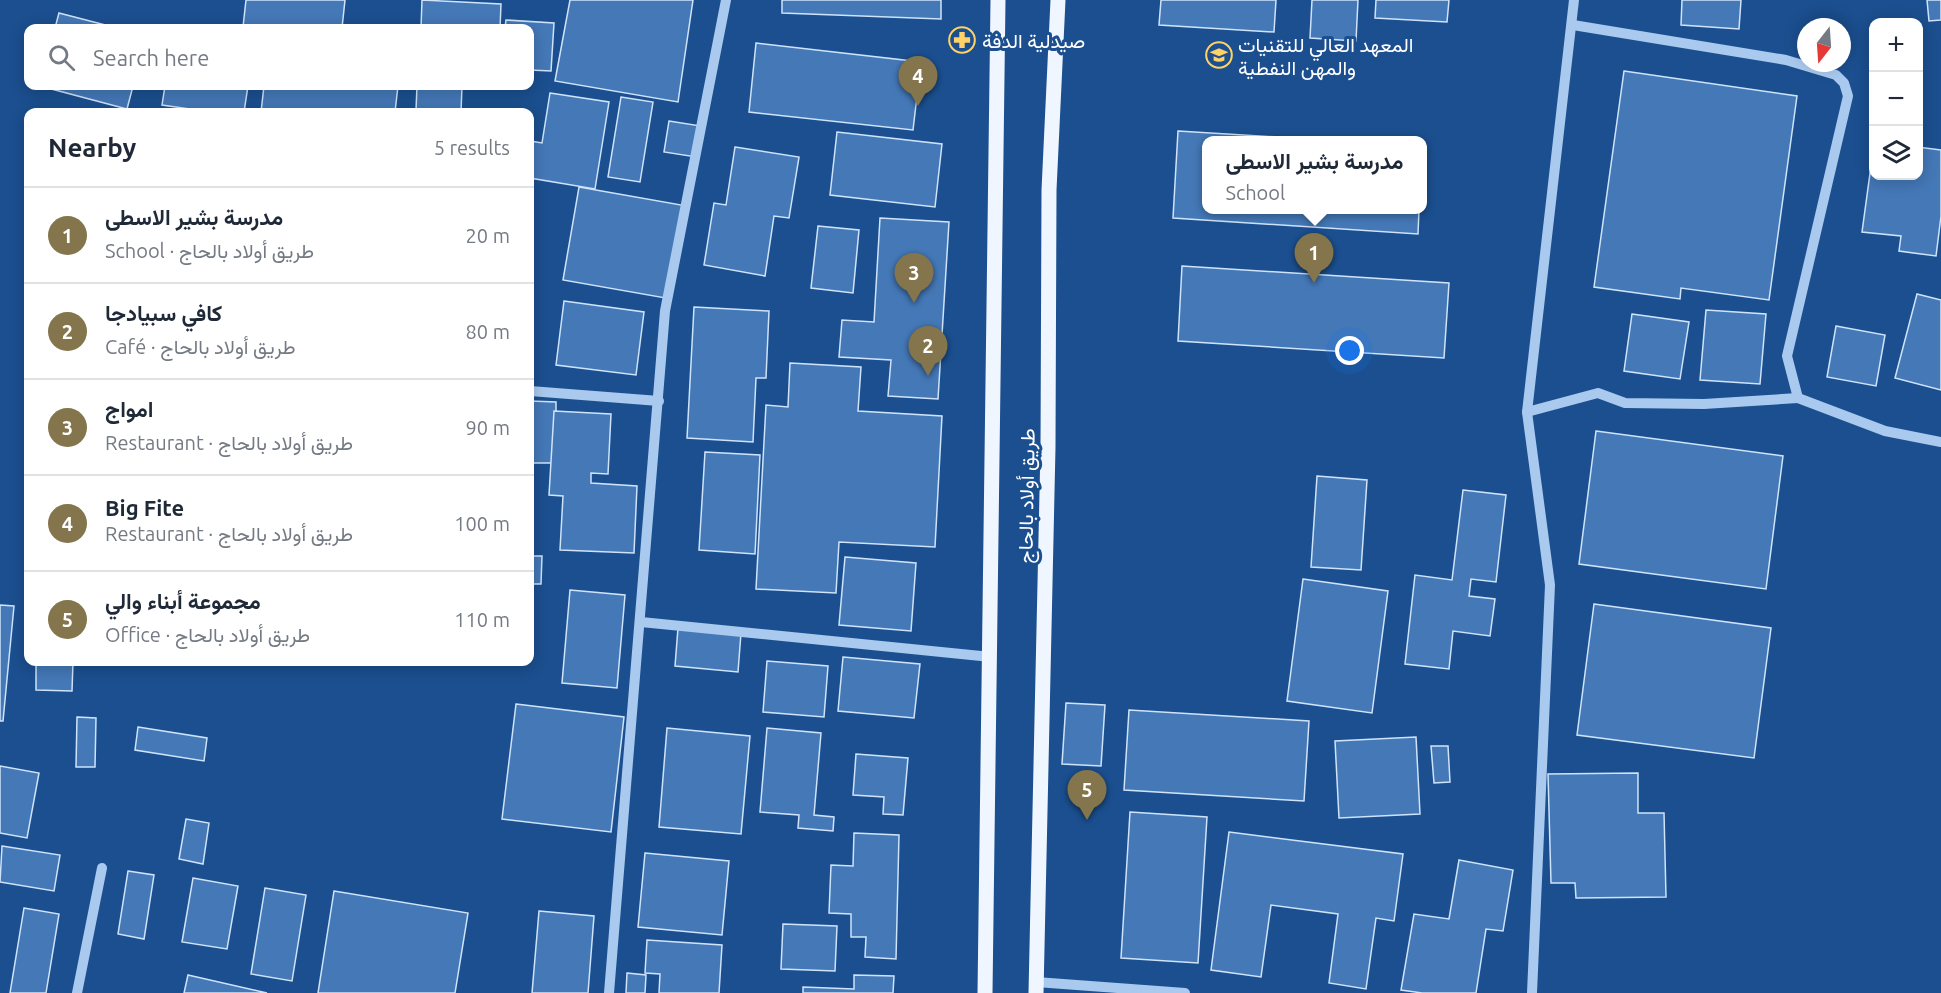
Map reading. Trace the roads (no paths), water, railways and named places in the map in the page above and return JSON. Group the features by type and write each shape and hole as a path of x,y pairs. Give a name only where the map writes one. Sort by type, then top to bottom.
{"main road":[{"name":"طريق أولاد بالحاج","path":"985,993 998,0"},
{"name":"طريق أولاد بالحاج","path":"1036,987 1048,459 1049,190 1058,0"}],"street":[{"path":"609,993 665,310 726,0"},
{"path":"1532,993 1550,585 1527,412 1573,25 1574,0"},
{"path":"1573,25 1786,60 1836,75 1844,83 1848,96 1787,356 1798,398"},
{"path":"534,392 659,401"},
{"path":"1527,412 1598,393 1625,403 1704,404 1798,398 1885,431 1941,442"},
{"path":"641,622 991,657"},
{"path":"77,993 102,868"},
{"path":"1036,987 1185,993"}],"place":[{"name":"صيدلية الدفة","path":"962,40"},
{"name":"المعهد العالي للتقنيات والمهن النفطية","path":"1219,55"},
{"name":"Big Fite","path":"918,106"},
{"name":"مدرسة بشير الاسطى","path":"1314,283"},
{"name":"امواج","path":"914,303"},
{"name":"كافي سبيادجا","path":"928,376"},
{"name":"مجموعة أبناء والي","path":"1087,820"}]}
